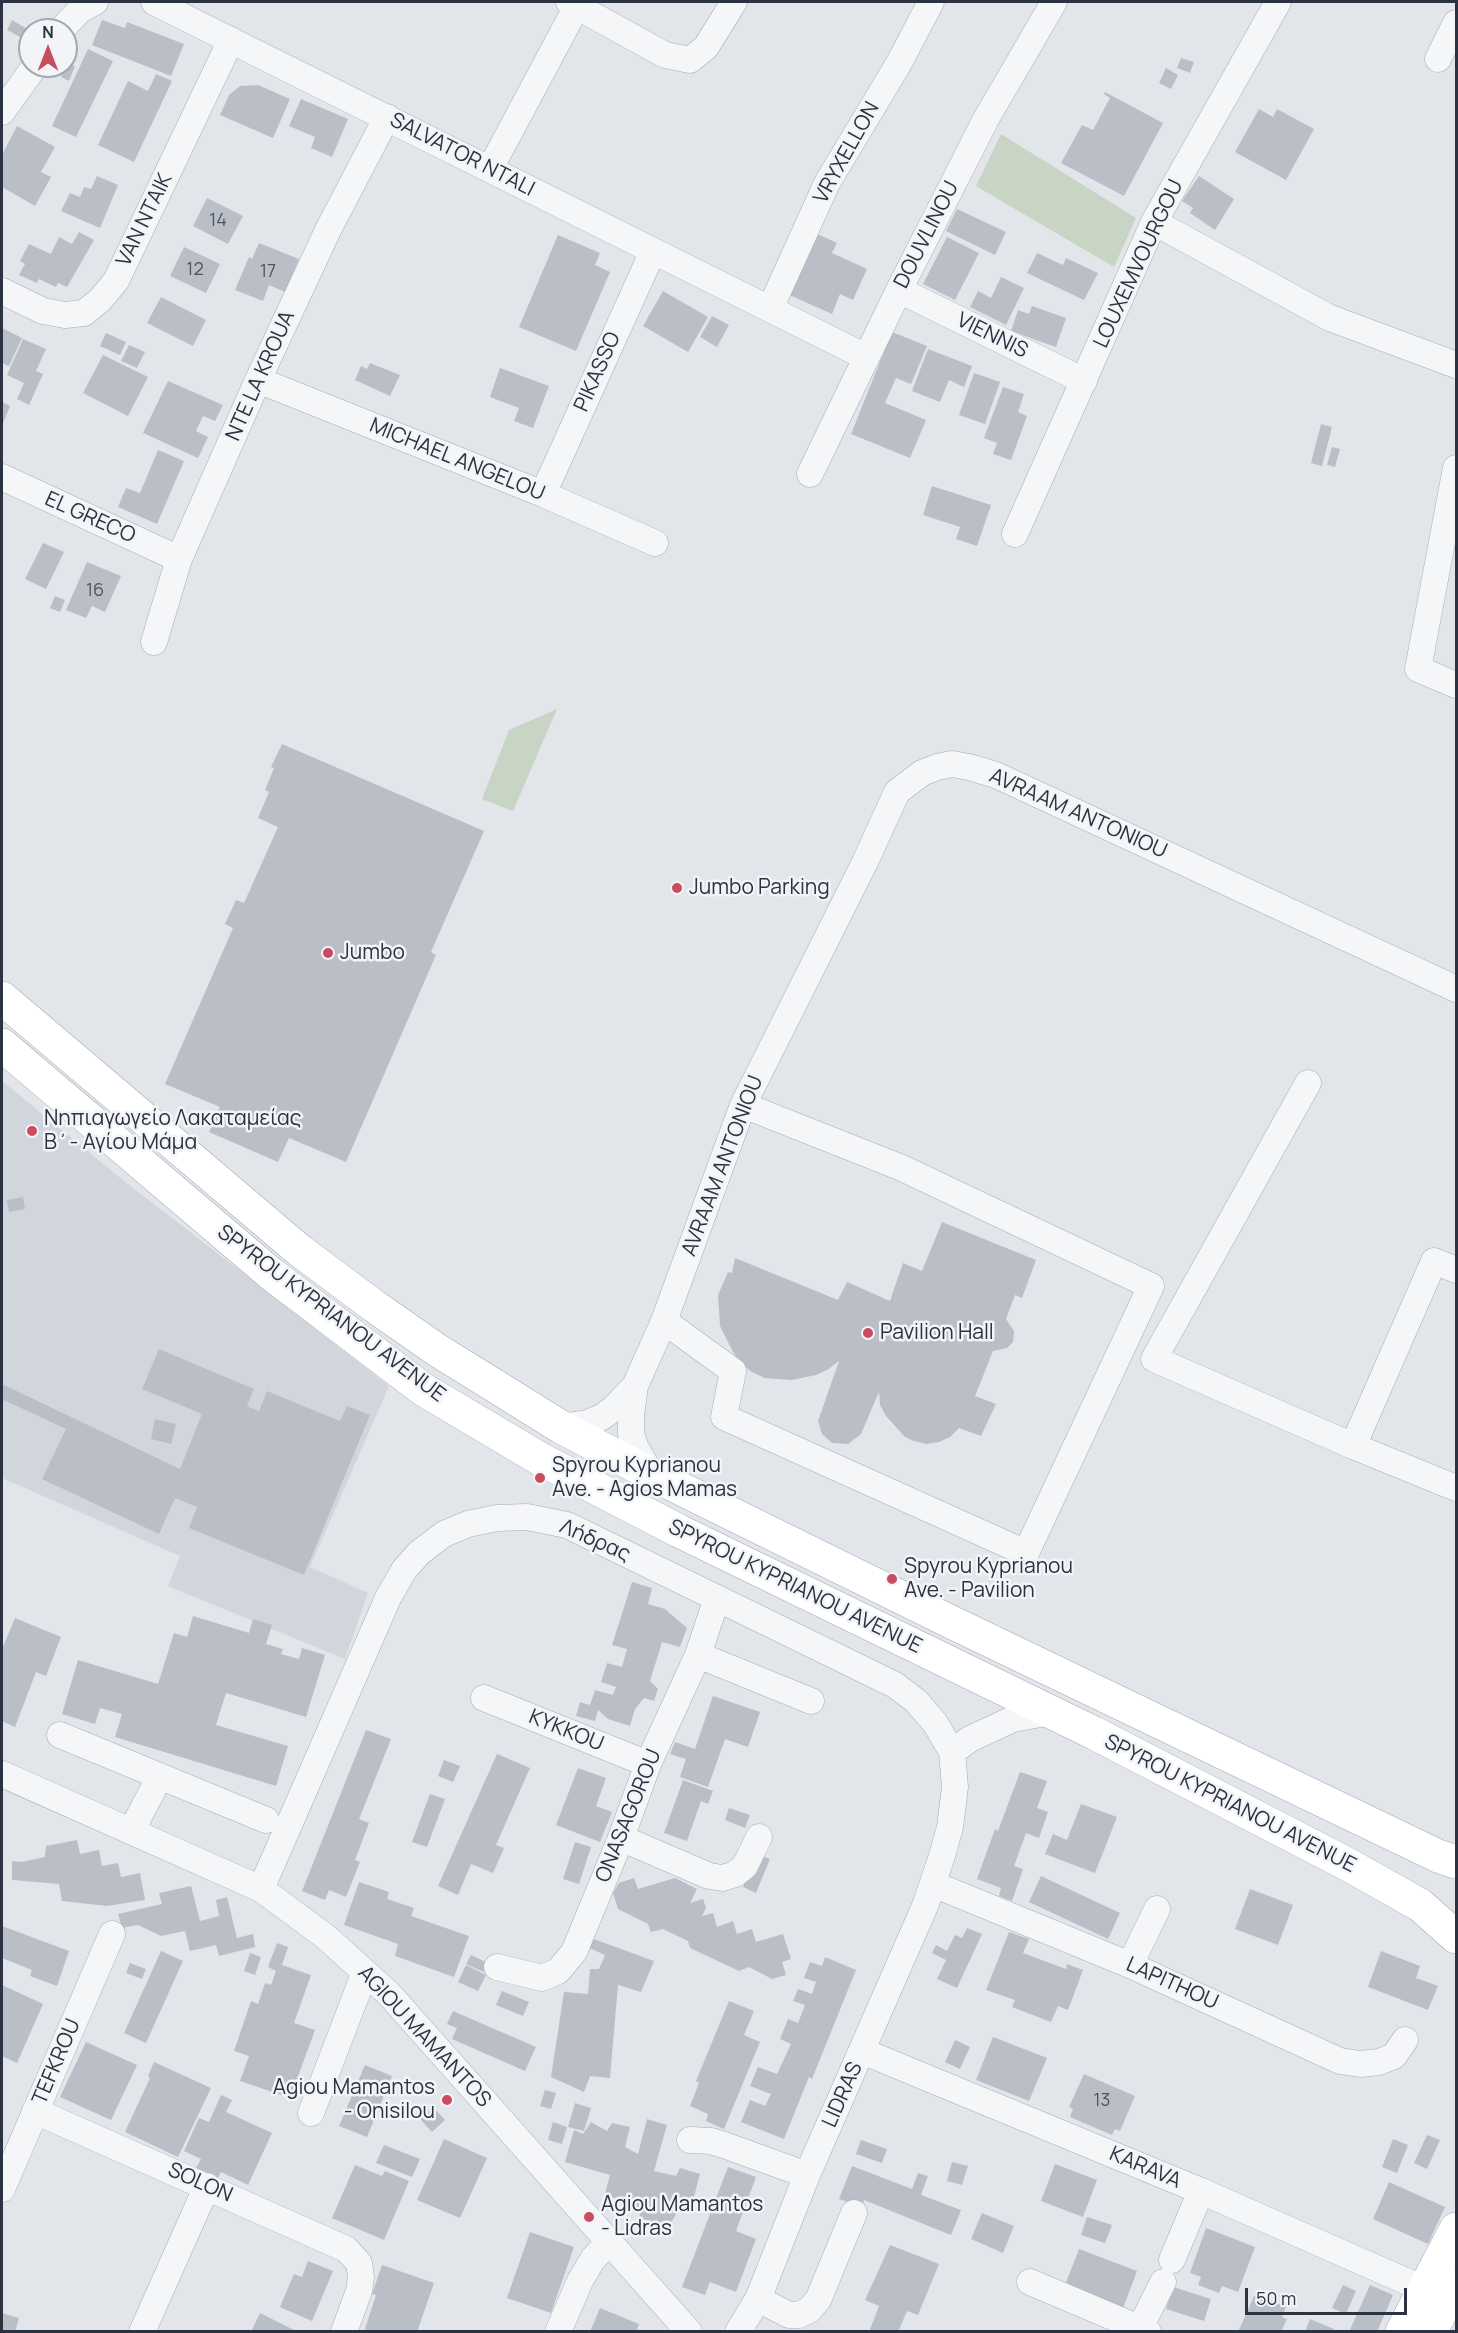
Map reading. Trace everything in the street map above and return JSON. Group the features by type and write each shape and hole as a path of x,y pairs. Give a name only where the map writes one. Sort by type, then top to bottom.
{"main road":[{"name":"SPYROU KYPRIANOU AVENUE","path":"2,998 299,1250 437,1350 561,1426 651,1474 989,1641 1427,1851 1456,1862"},
{"name":"SPYROU KYPRIANOU AVENUE","path":"2,1045 270,1273 424,1390 542,1460 679,1531 1051,1712 1347,1864 1420,1905 1456,1937"},
{"path":"1430,2331 1456,2229"},
{"path":"1402,2331 1441,2287"}],"street":[{"path":"72,18 80,10 94,2"},
{"name":"SALVATOR NTALI","path":"154,2 866,357"},
{"path":"490,169 573,4 665,55 690,60 706,47 734,2"},
{"name":"VRYXELLON","path":"770,309 827,183 899,63 931,2"},
{"name":"DOUVLINOU","path":"810,474 899,290 986,119 1054,2"},
{"name":"LOUXEMVOURGOU","path":"1015,534 1154,222 1278,2"},
{"path":"1438,60 1456,23"},
{"name":"VAN NTAIK","path":"2,291 43,311 65,315 84,313 100,300 116,280 231,40"},
{"path":"2,112 26,78"},
{"name":"NTE LA KROUA","path":"154,642 179,559 327,230 387,117"},
{"path":"1154,222 1329,318 1456,365"},
{"name":"PIKASSO","path":"543,494 653,251"},
{"name":"VIENNIS","path":"899,290 1084,381"},
{"name":"MICHAEL ANGELOU","path":"258,381 543,494 655,543"},
{"path":"1456,468 1418,669 1456,685"},
{"name":"EL GRECO","path":"2,477 179,559"},
{"name":"AVRAAM ANTONIOU","path":"635,1386 664,1321 743,1105 865,862 897,792 922,773 951,764 969,766 996,775 1456,988"},
{"path":"1308,1083 1154,1359 1353,1446 1456,1488"},
{"path":"664,1321 733,1371 724,1417 1026,1553 1150,1286 902,1168 743,1105"},
{"path":"1353,1446 1434,1261 1456,1270"},
{"path":"561,1426 586,1423 602,1417 635,1386"},
{"path":"635,1386 631,1434 651,1474"},
{"name":"Λήδρας","path":"261,1890 388,1598 404,1570 419,1553 444,1534 468,1524 497,1518 527,1517 567,1525 895,1685 916,1701 935,1723 952,1752 955,1787 950,1827 942,1856"},
{"name":"ONASAGOROU","path":"497,1967 542,1978 558,1971 567,1963 621,1838 648,1764 698,1656 717,1598"},
{"path":"698,1656 811,1701"},
{"name":"KYKKOU","path":"484,1698 648,1764"},
{"path":"952,1752 970,1739 1013,1719 1051,1712"},
{"path":"60,1735 266,1821"},
{"name":"AGIOU MAMANTOS","path":"2,1774 132,1830 261,1890 326,1937 389,1994 689,2331"},
{"path":"132,1830 160,1776"},
{"path":"621,1838 709,1876 723,1878 735,1874 745,1866 759,1837"},
{"name":"LIDRAS","path":"738,2331 758,2299 807,2175 933,1884 942,1856"},
{"name":"LAPITHOU","path":"933,1884 1130,1965 1340,2061 1360,2064 1379,2062 1394,2056 1404,2040"},
{"path":"1130,1965 1157,1909"},
{"name":"TEFKROU","path":"2,2189 112,1934"},
{"path":"311,2114 365,1972"},
{"name":"KARAVA","path":"862,2050 1201,2192 1441,2287"},
{"name":"SOLON","path":"35,2111 346,2249 359,2263 361,2277 359,2291 344,2331"},
{"path":"690,2140 711,2141 807,2175"},
{"path":"142,2331 207,2186"},
{"path":"1030,2282 1144,2330 1201,2192"},
{"path":"758,2299 789,2315 799,2315 809,2310 818,2300 854,2213"},
{"path":"558,2331 580,2281 593,2259 610,2241"}],"shaded area":[{"path":"2,1081 124,1181 389,1386 310,1567 368,1593 345,1659 168,1586 180,1556 2,1478"}],"green space":[{"path":"1001,134 1136,218 1114,267 976,186"},
{"path":"557,709 513,811 482,799 509,730"}],"building":[{"path":"12,20 18,24 18,36 7,30"},
{"path":"102,20 125,28 127,22 184,44 171,76 92,45"},
{"path":"88,49 113,61 76,137 52,126 74,78 78,78 78,70"},
{"path":"1181,58 1194,62 1190,73 1177,68"},
{"path":"1166,68 1178,75 1171,89 1159,83"},
{"path":"156,74 172,81 134,162 98,145 128,81 148,91"},
{"path":"258,85 290,99 273,138 220,115 229,95 240,86"},
{"path":"1105,92 1163,123 1124,196 1061,163 1082,125 1093,130 1110,98 1104,94"},
{"path":"301,99 348,119 332,157 311,148 315,137 289,126"},
{"path":"1259,109 1273,117 1277,109 1314,129 1286,180 1235,152"},
{"path":"17,126 55,147 41,172 51,177 35,206 2,187 2,155"},
{"path":"97,176 118,185 100,228 61,211 70,193 80,197 84,187 91,189"},
{"path":"1199,176 1234,199 1215,230 1190,213 1193,208 1182,201"},
{"path":"207,198 243,216 228,244 193,226"},
{"path":"957,209 1006,232 995,255 946,231"},
{"path":"79,232 94,240 67,287 58,283 56,287 39,279 37,283 19,275 25,264 20,261 29,244 51,254 59,237 72,244"},
{"path":"813,232 837,243 832,253 867,269 853,300 840,294 832,314 785,293"},
{"path":"558,235 600,253 595,265 610,272 576,351 519,327"},
{"path":"947,237 979,253 955,300 923,284"},
{"path":"259,243 299,259 285,292 269,285 263,301 235,290 249,257 252,259"},
{"path":"184,247 220,264 206,293 170,276"},
{"path":"1037,253 1063,265 1066,258 1098,273 1084,300 1027,273"},
{"path":"1001,277 1024,288 1006,325 970,307 978,291 991,298"},
{"path":"663,291 708,317 688,352 643,326"},
{"path":"161,297 206,320 193,346 147,323"},
{"path":"1032,306 1066,318 1056,347 1011,331 1018,310 1029,314"},
{"path":"712,316 729,325 717,347 700,337"},
{"path":"2,328 22,338 9,366 2,363"},
{"path":"892,332 927,346 911,384 896,378 885,403 926,420 910,458 851,434"},
{"path":"106,333 126,342 120,355 100,346"},
{"path":"23,339 46,349 36,371 43,374 29,405 17,399 24,383 7,375"},
{"path":"129,345 145,352 137,368 121,361"},
{"path":"928,349 972,366 964,387 949,380 940,402 912,391"},
{"path":"103,355 148,377 128,416 83,393"},
{"path":"370,363 400,375 390,396 355,380 361,366 367,369"},
{"path":"500,368 549,386 533,428 514,421 519,408 490,397"},
{"path":"974,373 1000,382 985,424 959,415"},
{"path":"168,381 223,405 215,421 203,416 196,431 208,437 198,458 143,433"},
{"path":"1003,387 1024,394 1018,412 1027,416 1011,460 993,454 997,443 984,438"},
{"path":"2,402 10,406 2,426"},
{"path":"1321,424 1332,427 1322,466 1311,463"},
{"path":"1332,447 1340,449 1335,467 1327,465"},
{"path":"158,450 184,461 157,524 118,507 126,488 140,493"},
{"path":"932,486 991,505 977,546 956,539 960,527 923,515"},
{"path":"43,543 64,552 46,589 25,579"},
{"path":"87,562 121,576 105,612 92,606 86,618 66,610"},
{"path":"55,596 65,600 60,612 50,608"},
{"name":"Jumbo","path":"282,744 484,831 431,952 436,955 346,1162 289,1138 278,1162 209,1132 220,1107 165,1084 233,928 225,924 236,900 244,903 278,827 258,818 269,792 265,790 274,768 271,767"},
{"path":"23,1197 25,1209 9,1212 7,1200"},
{"name":"Pavilion Hall","path":"942,1222 1036,1260 1022,1298 1015,1295 1006,1319 1014,1331 1013,1342 1007,1348 993,1351 975,1396 996,1404 981,1436 959,1428 950,1437 939,1442 926,1444 914,1441 905,1437 886,1416 880,1405 879,1392 861,1434 848,1444 832,1443 822,1434 818,1421 839,1361 816,1375 792,1380 765,1378 740,1363 720,1326 718,1295 728,1272 732,1273 735,1258 838,1300 847,1282 890,1301 903,1263 922,1271"},
{"path":"159,1349 254,1389 247,1406 259,1411 267,1391 340,1421 347,1406 370,1415 304,1575 189,1528 197,1507 175,1498 159,1534 42,1479 66,1429 4,1400 2,1407 2,1384 180,1469 202,1414 142,1389"},
{"path":"155,1419 176,1424 171,1444 151,1439"},
{"path":"632,1582 652,1588 648,1604 665,1609 687,1628 680,1647 662,1642 650,1681 658,1689 654,1701 644,1698 635,1709 630,1726 608,1719 598,1710 595,1721 576,1716 580,1702 590,1705 595,1690 613,1695 616,1687 601,1682 607,1663 622,1667 627,1649 612,1645"},
{"path":"193,1616 249,1633 253,1619 272,1625 266,1644 283,1649 281,1654 299,1659 302,1648 325,1655 306,1717 226,1693 216,1725 288,1746 276,1786 115,1737 122,1714 100,1708 95,1724 62,1714 78,1660 158,1684 174,1633 187,1637"},
{"path":"15,1618 61,1637 46,1676 36,1672 15,1727 2,1721 2,1649"},
{"path":"713,1696 760,1712 748,1747 725,1739 708,1787 680,1777 686,1759 670,1754 675,1742 695,1749"},
{"path":"366,1730 391,1739 359,1819 369,1823 355,1860 360,1862 346,1897 329,1890 325,1900 302,1891"},
{"path":"497,1754 530,1768 496,1845 504,1848 493,1873 471,1864 458,1895 438,1886"},
{"path":"444,1760 460,1766 453,1782 438,1776"},
{"path":"578,1768 606,1778 596,1806 612,1812 600,1842 556,1825"},
{"path":"1020,1772 1047,1781 1037,1808 1048,1812 1039,1838 1026,1833 1014,1866 1023,1869 1012,1901 999,1896 1001,1888 977,1879 995,1829 998,1831"},
{"path":"683,1780 713,1791 708,1804 701,1801 687,1841 664,1833"},
{"path":"430,1794 445,1799 427,1847 412,1842"},
{"path":"1081,1804 1117,1817 1095,1873 1045,1854 1053,1834 1067,1840"},
{"path":"729,1808 750,1815 745,1828 725,1820"},
{"path":"77,1840 80,1854 99,1850 102,1866 118,1863 121,1877 140,1873 145,1900 107,1906 62,1901 59,1884 12,1880 12,1861 22,1862 45,1857 46,1846"},
{"path":"575,1842 591,1847 579,1884 563,1879"},
{"path":"756,1854 770,1859 756,1893 743,1887"},
{"path":"1041,1876 1120,1913 1108,1939 1029,1902"},
{"path":"634,1878 638,1889 675,1878 697,1889 690,1903 703,1899 706,1908 702,1916 713,1913 717,1927 733,1921 737,1934 752,1929 756,1942 783,1934 791,1959 782,1962 786,1975 772,1979 749,1967 739,1971 690,1948 688,1941 663,1929 651,1932 648,1924 618,1909 613,1893 619,1883"},
{"path":"359,1882 389,1892 387,1899 414,1908 411,1916 469,1936 454,1977 395,1956 398,1944 344,1925"},
{"path":"191,1886 200,1921 219,1916 216,1900 227,1897 237,1938 253,1934 255,1947 219,1956 216,1945 190,1951 185,1931 161,1936 138,1925 122,1928 118,1914 162,1904 159,1893"},
{"path":"1250,1889 1293,1905 1278,1945 1235,1929"},
{"path":"2,1926 69,1951 57,1986 30,1976 32,1970 2,1958"},
{"path":"967,1928 982,1934 957,1988 937,1979 946,1960 932,1953 936,1945 947,1951 955,1935 962,1938"},
{"path":"1009,1932 1029,1939 1023,1953 1066,1969 1067,1964 1083,1970 1068,2010 1058,2006 1051,2022 1012,2007 1015,2000 986,1990"},
{"path":"591,1938 654,1961 641,1992 618,1985 610,2078 590,2076 584,2092 551,2077 564,1992 588,1994 590,1969 599,1969 605,1955 587,1947"},
{"path":"277,1943 288,1947 282,1965 311,1975 294,2023 315,2030 290,2098 240,2081 249,2056 234,2051 251,2001 258,2004 265,1983 271,1985 276,1971 268,1967"},
{"path":"161,1951 183,1961 146,2043 124,2033"},
{"path":"1381,1951 1420,1966 1416,1978 1438,1986 1428,2010 1368,1987"},
{"path":"250,1953 261,1957 255,1975 244,1971"},
{"path":"471,1955 490,1964 486,1973 466,1964"},
{"path":"825,1957 856,1970 812,2079 809,2077 784,2139 741,2122 750,2100 765,2106 771,2094 750,2086 758,2067 777,2074 791,2044 780,2039 788,2019 798,2023 805,2005 793,2001 798,1989 812,1994 816,1982 804,1978 810,1962 822,1966"},
{"path":"130,1963 146,1969 142,1979 126,1973"},
{"path":"466,1965 486,1975 478,1991 458,1982"},
{"path":"2,1985 43,2004 17,2063 2,2056"},
{"path":"502,1991 529,2002 523,2016 496,2005"},
{"path":"729,2001 754,2011 744,2035 760,2042 724,2129 706,2121 708,2114 690,2106 699,2083 696,2081"},
{"path":"453,2011 536,2047 525,2071 452,2039 457,2028 447,2024"},
{"path":"993,2037 1047,2058 1029,2101 976,2080"},
{"path":"955,2040 970,2047 960,2069 945,2062"},
{"path":"86,2042 137,2065 111,2120 60,2097"},
{"path":"154,2062 211,2088 178,2157 125,2132 150,2078 148,2076"},
{"path":"365,2065 392,2076 367,2137 339,2126"},
{"path":"1084,2074 1135,2096 1120,2131 1115,2129 1112,2135 1070,2117 1073,2109 1069,2107"},
{"path":"545,2090 556,2093 551,2109 540,2106"},
{"path":"221,2095 232,2100 226,2112 272,2133 248,2185 221,2172 217,2180 195,2170 201,2159 184,2151 199,2118 209,2122"},
{"path":"575,2103 591,2108 584,2131 568,2127"},
{"path":"433,2107 445,2120 432,2132 420,2119"},
{"path":"647,2119 667,2125 654,2171 676,2176 680,2168 700,2174 692,2204 680,2201 678,2211 669,2226 639,2218 641,2210 605,2194 610,2175 565,2162 574,2130 583,2134 591,2122 607,2131 612,2123 630,2127 625,2147 638,2154"},
{"path":"553,2122 567,2127 562,2144 548,2140"},
{"path":"1427,2135 1440,2140 1427,2169 1414,2163"},
{"path":"444,2139 487,2158 460,2218 417,2200"},
{"path":"1393,2139 1408,2145 1397,2173 1382,2167"},
{"path":"861,2140 887,2149 882,2163 856,2154"},
{"path":"384,2145 420,2159 412,2177 376,2163"},
{"path":"952,2162 968,2166 962,2185 947,2181"},
{"path":"1055,2164 1097,2180 1083,2217 1041,2201"},
{"path":"355,2165 382,2176 385,2171 409,2181 384,2240 332,2218"},
{"path":"852,2166 912,2189 918,2173 928,2176 921,2195 961,2210 951,2235 864,2200 862,2207 839,2199"},
{"path":"728,2167 756,2177 736,2231 756,2239 736,2292 710,2282 705,2295 682,2287"},
{"path":"1389,2182 1445,2207 1428,2244 1373,2219"},
{"path":"982,2213 1014,2226 1003,2253 971,2239"},
{"path":"1087,2217 1112,2225 1105,2243 1081,2235"},
{"path":"1206,2228 1255,2247 1238,2292 1222,2286 1219,2293 1198,2285 1201,2277 1190,2273"},
{"path":"530,2232 574,2247 551,2313 507,2298"},
{"path":"890,2245 939,2264 918,2315 907,2311 898,2332 869,2332 879,2306 865,2300"},
{"path":"1079,2249 1137,2271 1122,2311 1064,2288"},
{"path":"308,2261 333,2271 312,2321 280,2307 294,2274 302,2277"},
{"path":"382,2265 434,2283 417,2332 364,2332 376,2295 372,2294"},
{"path":"1343,2285 1356,2291 1346,2314 1332,2308"},
{"path":"1370,2285 1393,2295 1377,2332 1349,2332"},
{"path":"1173,2287 1211,2299 1204,2321 1166,2309"},
{"path":"1255,2294 1286,2307 1282,2317 1287,2319 1281,2332 1238,2332"},
{"path":"600,2308 639,2324 636,2332 590,2332"},
{"path":"2,2313 19,2318 15,2332 2,2332"},
{"path":"260,2313 298,2332 251,2332"},
{"path":"1310,2319 1334,2329 1333,2332 1305,2332"}],"place":[{"name":"Jumbo Parking","path":"677,888"},
{"name":"Jumbo","path":"328,953"},
{"name":"Νηπιαγωγείο Λακαταμείας Β΄- Αγίου Μάμα","path":"32,1131"},
{"name":"Pavilion Hall","path":"868,1333"},
{"name":"Spyrou Kyprianou Ave. - Agios Mamas","path":"540,1478"},
{"name":"Spyrou Kyprianou Ave. - Pavilion","path":"892,1579"},
{"name":"Agiou Mamantos - Onisilou","path":"447,2100"},
{"name":"Agiou Mamantos - Lidras","path":"589,2217"}]}
